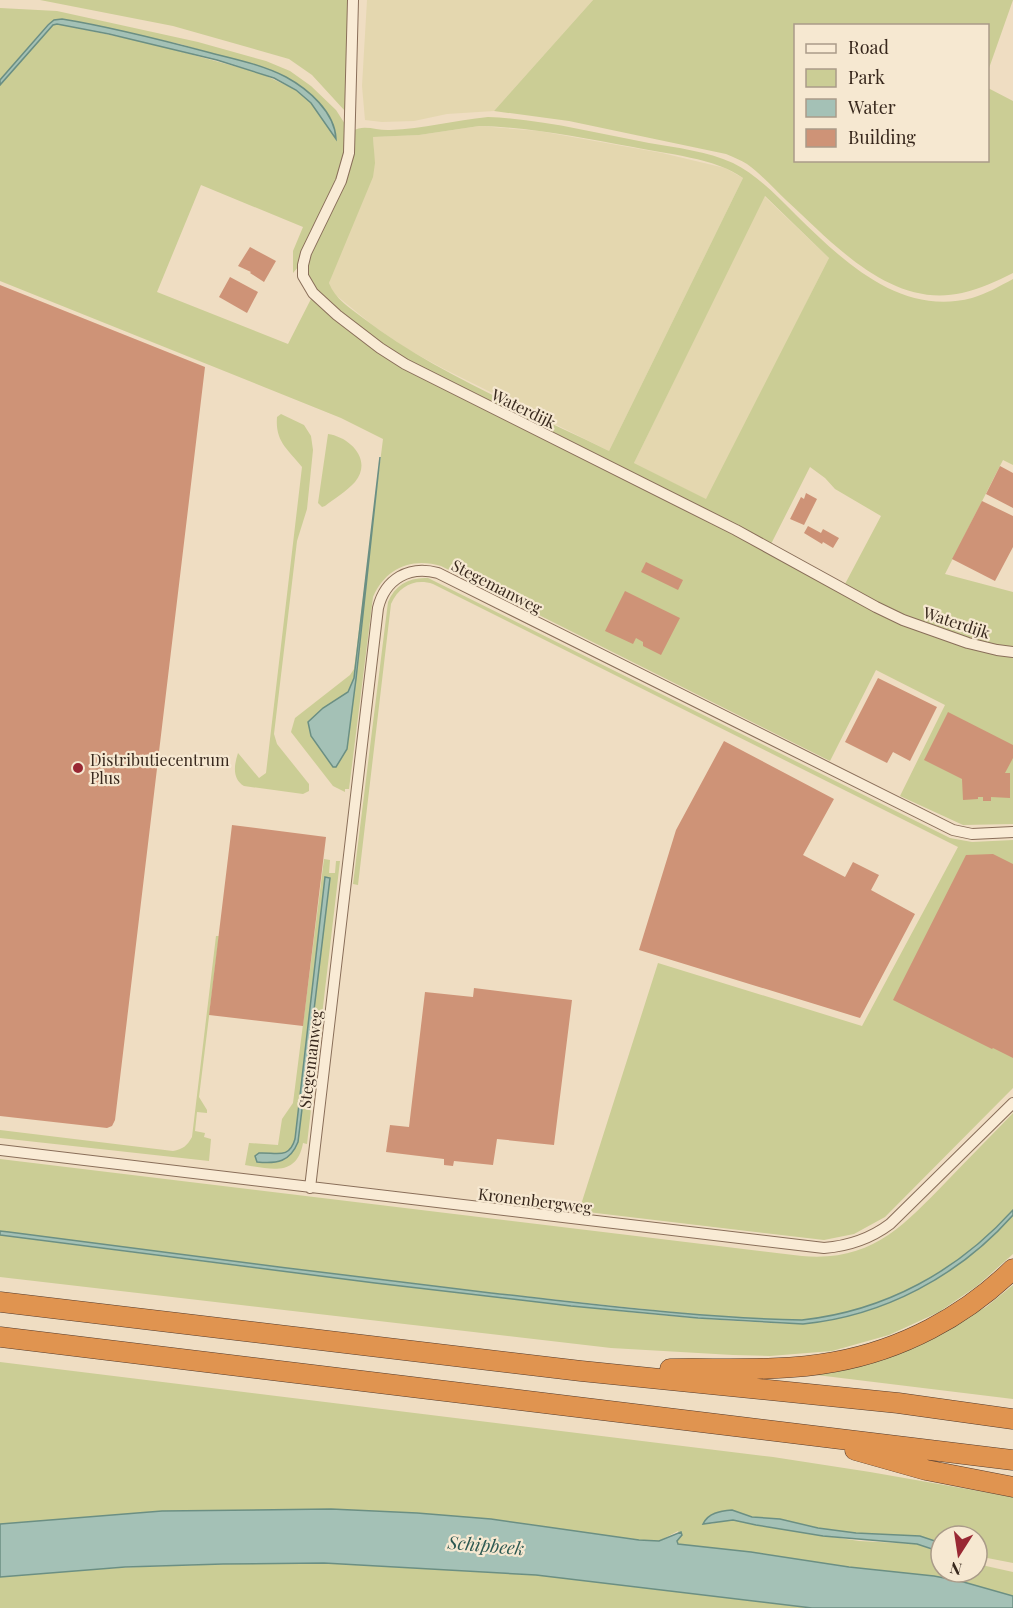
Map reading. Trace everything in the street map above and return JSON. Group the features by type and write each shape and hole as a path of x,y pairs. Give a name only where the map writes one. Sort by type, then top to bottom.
{"highway":[{"path":"582,1371 792,1366 833,1362 874,1352 916,1336 962,1312 1013,1269"},
{"path":"0,1302 582,1371 898,1403 1013,1419"},
{"path":"0,1337 1013,1460"},
{"path":"800,1434 926,1470 1013,1487"}],"street":[{"name":"Waterdijk","path":"353,0 349,153 341,181 304,260 303,276 313,293 380,348 405,364 746,535 876,608 968,643 1013,652"},
{"name":"Stegemanweg","path":"310,1188 378,609 384,592 402,574 420,570 438,573 953,831 972,834 1013,832"},
{"name":"Kronenbergweg","path":"0,1150 804,1247 834,1247 862,1240 890,1224 1013,1103"}],"shaded area":[{"path":"367,0 593,0 494,111 447,114 414,121 382,122 365,120 362,86"},
{"path":"479,126 539,131 662,153 725,168 743,178 609,451 407,349 375,327 332,292 329,283 374,149 373,137 419,135"},
{"path":"764,196 829,258 707,500 634,463"}],"green space":[{"path":"40,0 349,0 345,111 312,75 289,59 173,26"},
{"path":"593,0 1013,0 989,68 989,24 794,24 794,162 989,162 989,89 1013,101 1013,273 995,282 962,293 936,295 911,291 888,282 844,253 757,172 734,157 569,121 494,111"},
{"path":"0,8 57,11 198,42 266,61 290,71 311,86 336,110 345,124 346,157 298,267 293,273 293,251 303,227 201,185 157,292 288,344 312,297 369,343 710,520 858,601 1013,654 1013,824 963,825 900,796 945,705 876,670 830,761 441,566 419,563 409,564 392,573 384,579 373,597 349,789 345,789 345,792 333,786 291,732 295,718 350,675 354,669 383,439 341,418 0,281 0,85 53,25 149,43 260,73 296,90 311,103 326,123 326,112 311,94 296,83 269,70 180,44 62,19 48,24 0,80"},
{"path":"476,118 508,118 549,123 692,150 733,163 774,193 833,250 853,266 874,281 897,292 921,299 946,302 972,298 1013,279 1013,465 1003,460 945,574 1013,592 1013,649 977,643 889,610 845,584 881,516 835,489 810,467 771,544 406,362 335,310 309,281 307,264 353,131 361,128 402,129","holes":["479,126 517,128 675,155 705,161 732,171 743,178 609,451 451,374 420,356 348,307 335,294 329,283 373,177 375,163 373,137 419,135","765,196 829,258 706,499 634,463"]},
{"path":"281,414 304,425 311,436 313,450 307,509 297,541 274,734 277,744 309,784 309,791 303,794 244,786 237,780 235,771 238,753 259,778 266,773 302,467 280,439 277,417"},
{"path":"328,434 351,445 360,458 361,466 360,474 355,482 322,507 318,503"},
{"path":"428,578 950,838 972,842 1013,840 1013,1088 885,1217 854,1234 824,1240 579,1211 658,963 862,1026 958,847 433,584 420,582 403,588 391,604 358,885 353,884 388,602 404,583"},
{"path":"324,859 330,860 329,873 335,873 336,861 340,861 307,1144 303,1143 300,1154 289,1166 273,1169 245,1165 249,1143 278,1145 282,1119 293,1103"},
{"path":"216,936 219,936 199,1097 207,1113 197,1112 195,1131 205,1133 204,1137 211,1139 209,1161 0,1138 0,1130 173,1151 186,1145 192,1137"},
{"path":"1013,1113 1013,1210 993,1231 972,1250 925,1281 874,1304 809,1320 788,1321 661,1311 514,1295 0,1231 0,1159 802,1256 826,1256 866,1247 899,1227"},
{"path":"1013,1215 1013,1254 977,1286 939,1312 889,1335 832,1351 770,1356 611,1348 0,1277 0,1235 301,1274 602,1309 722,1320 803,1324 833,1320 862,1312 918,1289 969,1257"},
{"path":"1013,1285 1013,1399 792,1372 955,1323 986,1307"},
{"path":"0,1362 773,1457 1013,1497 1013,1563 989,1558 989,1524 929,1524 929,1539 920,1536 856,1533 818,1528 780,1519 752,1517 732,1510 710,1524 733,1519 756,1525 859,1541 917,1544 929,1548 929,1575 678,1544 677,1541 680,1538 678,1531 659,1541 639,1540 491,1519 417,1513 331,1509 162,1511 0,1524"},
{"path":"324,1563 536,1575 812,1608 0,1608 0,1577 162,1566"},
{"path":"989,1567 1013,1572 1013,1596 971,1584 989,1584"}],"water":[{"path":"62,19 156,39 249,63 277,73 303,88 319,102 331,120 336,139 311,103 296,90 274,78 217,60 57,24 53,25 0,85 0,80 48,25 54,20"},
{"path":"380,457 347,749 336,767 333,767 311,736 308,722 323,708 348,692 354,678"},
{"path":"325,877 330,878 298,1142 287,1158 271,1163 257,1162 255,1156 259,1153 285,1152 289,1150 295,1139"},
{"path":"1013,1210 1013,1215 969,1257 918,1289 862,1312 833,1320 803,1324 698,1318 571,1306 0,1235 0,1231 9,1232 607,1306 802,1320 862,1308 918,1284 969,1252"},
{"name":"Schipbeek","path":"331,1509 417,1513 491,1519 659,1541 681,1532 678,1544 929,1575 929,1584 971,1584 1013,1596 1013,1608 812,1608 536,1575 324,1563 125,1567 0,1577 0,1524 162,1511"},
{"path":"732,1510 752,1517 780,1519 818,1528 856,1533 920,1536 929,1539 929,1548 917,1544 823,1536 733,1520 703,1524 711,1515"}],"building":[{"path":"250,247 276,261 264,282 238,266"},
{"path":"230,277 258,292 247,313 219,297"},
{"name":"Distributiecentrum Plus","path":"0,285 205,367 115,1120 112,1126 107,1128 0,1116"},
{"path":"1000,466 1013,473 1013,508 986,494"},
{"path":"806,493 817,499 804,525 790,519 801,497 804,499"},
{"path":"982,501 1013,516 1013,547 995,581 952,559"},
{"path":"808,526 821,533 823,529 839,538 833,548 804,533"},
{"path":"646,562 683,580 678,590 641,572"},
{"path":"625,591 680,618 661,655 643,646 643,642 636,638 633,644 605,631"},
{"path":"878,678 937,707 910,761 893,752 887,763 845,742"},
{"path":"948,712 1013,745 1013,758 1005,773 1010,773 1010,798 991,797 991,801 983,801 983,797 978,797 978,799 963,800 962,779 924,760"},
{"path":"724,741 834,799 803,855 845,877 853,862 879,875 871,890 915,914 860,1018 639,950 676,830"},
{"path":"232,825 326,837 303,1026 209,1015"},
{"path":"993,854 1013,864 1013,1058 893,1000 966,855"},
{"path":"474,988 572,1000 554,1145 497,1139 493,1165 454,1161 453,1166 444,1165 444,1159 386,1152 390,1125 409,1127 425,992 473,997"}],"place":[{"name":"Distributiecentrum Plus","path":"78,768"}]}
